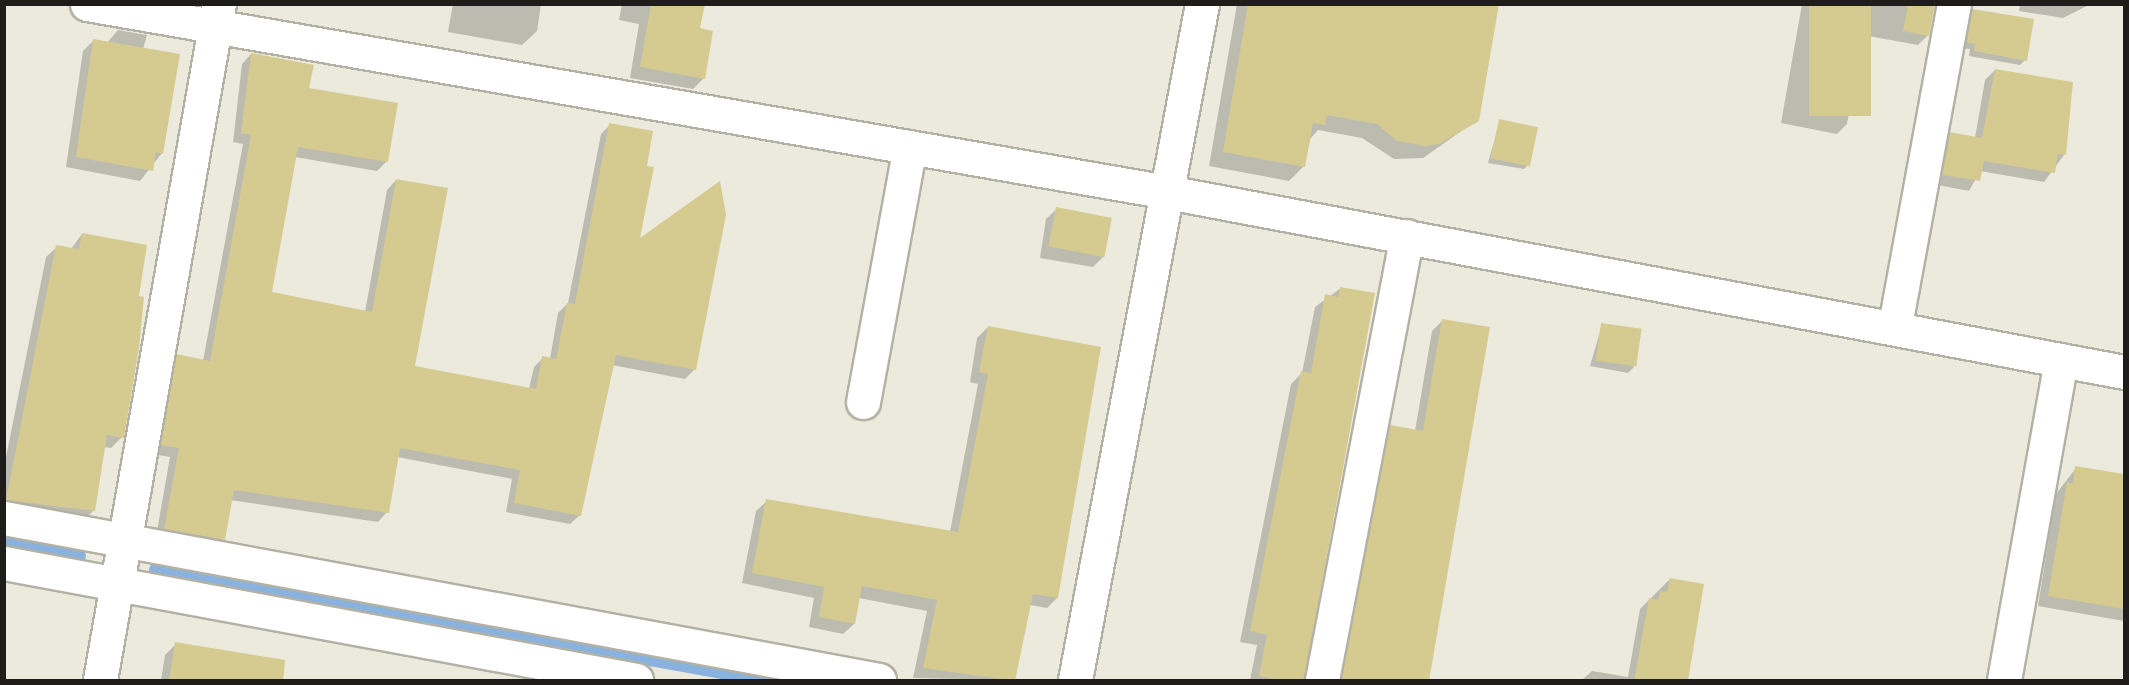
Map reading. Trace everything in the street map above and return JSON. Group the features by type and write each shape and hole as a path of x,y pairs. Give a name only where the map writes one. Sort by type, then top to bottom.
{"street":[{"path":"87,4 217,14 910,147 1895,325 2124,372"},
{"path":"1075,681 1202,4"},
{"path":"1895,325 1954,4"},
{"path":"100,681 217,14"},
{"path":"863,402 910,147"},
{"path":"1322,681 1407,236"},
{"path":"2004,681 2061,360"},
{"path":"4,518 879,681"},
{"path":"4,563 636,681"}],"building":[{"path":"651,4 705,4 700,28 713,31 705,79 640,67"},
{"path":"1248,4 1499,4 1479,121 1439,144 1424,146 1397,141 1377,124 1327,115 1325,125 1313,123 1305,167 1223,152"},
{"path":"1809,4 1871,4 1871,116 1809,116"},
{"path":"1908,4 1935,4 1929,36 1903,31"},
{"path":"1972,9 2034,19 2027,61 1974,51 1975,44 1966,42"},
{"path":"93,39 180,54 163,154 156,152 153,171 76,157"},
{"path":"251,53 314,65 309,88 398,103 388,162 298,147 272,292 372,312 396,179 448,188 415,366 536,389 542,356 556,359 567,303 575,304 609,123 653,131 647,166 654,167 640,238 720,181 726,215 696,370 616,355 581,516 514,503 520,470 400,448 389,513 234,490 225,540 164,529 179,448 160,445 176,354 210,361 251,135 241,133"},
{"path":"1995,69 2073,82 2066,155 2058,154 2055,173 1984,161 1980,181 1942,175 1949,132 1982,138"},
{"path":"1499,119 1538,127 1530,166 1491,158"},
{"path":"1056,207 1112,218 1104,257 1048,246"},
{"path":"82,233 147,245 139,296 144,297 139,348 124,438 107,435 95,511 6,500 56,245 79,249"},
{"path":"1340,287 1375,293 1304,681 1284,681 1259,676 1267,635 1250,631 1301,371 1311,373 1325,294 1338,297"},
{"path":"1442,319 1490,327 1429,681 1341,681 1390,425 1423,431"},
{"path":"1601,323 1642,329 1636,366 1596,361"},
{"path":"988,326 1101,347 1058,598 1033,594 1015,681 923,668 937,600 862,586 855,624 819,617 824,587 752,573 766,499 958,532 988,374 979,372"},
{"path":"2075,466 2124,474 2124,609 2048,596 2067,482 2073,484"},
{"path":"1670,578 1704,584 1688,681 1634,681 1649,598 1658,600 1660,591 1667,592"},
{"path":"175,642 285,660 283,681 169,681"}],"waterway":[{"path":"4,543 79,556"},
{"path":"156,570 766,680"}]}
